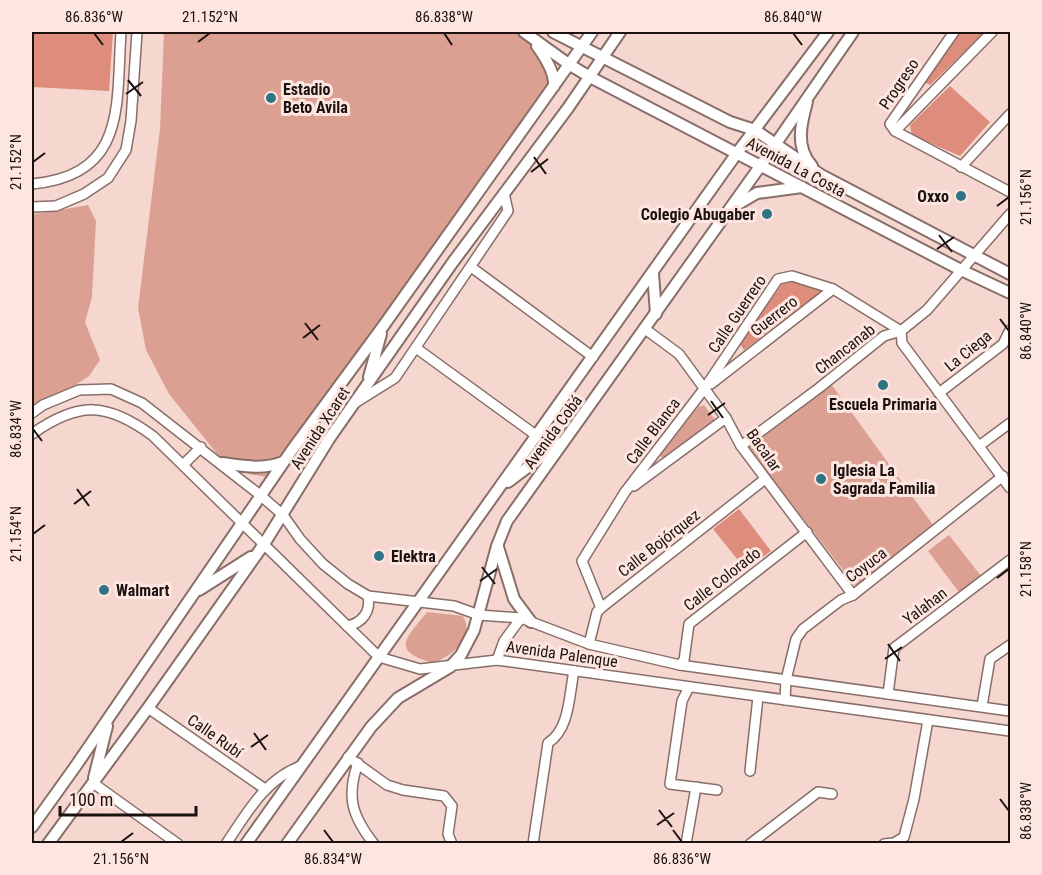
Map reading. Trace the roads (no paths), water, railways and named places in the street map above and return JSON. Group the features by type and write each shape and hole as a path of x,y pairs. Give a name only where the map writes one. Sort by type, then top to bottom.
{"main road":[{"name":"Avenida La Costa","path":"553,32 730,122 755,130 823,176 1011,274"},
{"name":"Avenida Xcaret","path":"32,829 283,462 384,325 592,32"},
{"name":"Avenida Xcaret","path":"48,843 148,708 257,554 354,403 620,32"},
{"name":"Avenida Cobá","path":"246,843 737,153 828,32"},
{"path":"843,47 846,32"},
{"name":"Avenida Cobá","path":"287,843 371,727 398,698 450,667 466,648 479,615 497,546 507,521 854,32"},
{"name":"Avenida La Costa","path":"527,34 570,65 590,76 961,270 1011,293"},
{"path":"527,34 543,55 554,79 554,86"},
{"path":"809,95 800,136 806,157 823,176 816,194"},
{"path":"730,208 757,193 802,187"},
{"path":"653,273 656,314"},
{"path":"366,386 384,325"},
{"path":"498,490 569,436"},
{"path":"222,463 271,467 283,462"},
{"path":"497,546 514,599 526,620"},
{"path":"194,593 257,554"},
{"path":"93,783 109,717"}],"street":[{"path":"32,184 51,182 72,174 93,162 106,145 115,118 121,32"},
{"path":"32,207 56,206 84,194 108,178 126,150 131,121 137,32"},
{"name":"Progreso","path":"893,127 954,32"},
{"path":"992,32 893,127 961,167 1011,192"},
{"path":"961,167 1011,114"},
{"path":"354,403 395,378 508,211 504,193"},
{"name":"Chancanab","path":"741,446 884,336 901,331 927,310 1011,214"},
{"path":"471,267 593,357"},
{"name":"Calle Guerrero","path":"704,389 778,279 792,276 833,289 901,331"},
{"name":"Guerrero","path":"704,389 833,289"},
{"name":"Bacalar","path":"645,329 679,354 726,418 741,446 853,595"},
{"name":"La Ciega","path":"939,393 1003,344 1011,330"},
{"path":"901,331 902,343 1011,488"},
{"path":"416,348 537,436"},
{"name":"Avenida Palenque","path":"32,413 43,405 79,390 111,389 142,403 222,463 260,495 283,515 324,564 348,584 368,596 454,606 479,615 526,620 589,644 680,665 1011,711"},
{"name":"Calle Blanca","path":"601,608 582,561 625,492 704,389"},
{"name":"Avenida Palenque","path":"32,434 51,420 78,411 107,410 132,421 153,436 379,657 420,669 497,660 1011,731"},
{"name":"Calle Blanca","path":"625,492 726,418"},
{"path":"979,446 1011,423"},
{"path":"183,465 201,447"},
{"name":"Coyuca","path":"785,700 786,680 796,639 803,629 841,600 853,595 1003,476"},
{"name":"Calle Bojórquez","path":"601,608 765,479"},
{"name":"Calle Colorado","path":"680,665 684,660 689,624 807,532"},
{"name":"Yalahan","path":"888,694 894,648 1011,560"},
{"path":"347,626 357,623 365,616 369,606 368,596"},
{"path":"589,644 597,612 601,608"},
{"path":"497,660 504,641 526,620"},
{"path":"982,706 990,659 1011,645"},
{"path":"533,843 548,743 557,737 564,724 573,671"},
{"path":"689,687 682,701 670,784 717,790"},
{"path":"750,771 758,697"},
{"name":"Calle Rubí","path":"148,708 264,789"},
{"path":"884,843 908,840 928,720"},
{"path":"348,756 387,785 403,790 444,796 452,806 448,834 452,843"},
{"path":"358,763 351,792 354,812 359,825 374,843"},
{"path":"226,843 264,789 286,772 302,766"},
{"path":"93,783 178,843"},
{"path":"686,843 696,787"},
{"path":"750,843 818,792 832,794"}],"place":[{"name":"Estadio Beto Avila","path":"271,98"},
{"name":"Oxxo","path":"961,196"},
{"name":"Colegio Abugaber","path":"767,214"},
{"name":"Escuela Primaria","path":"883,385"},
{"name":"Iglesia La Sagrada Familia","path":"821,479"},
{"name":"Elektra","path":"379,556"},
{"name":"Walmart","path":"104,590"}]}
